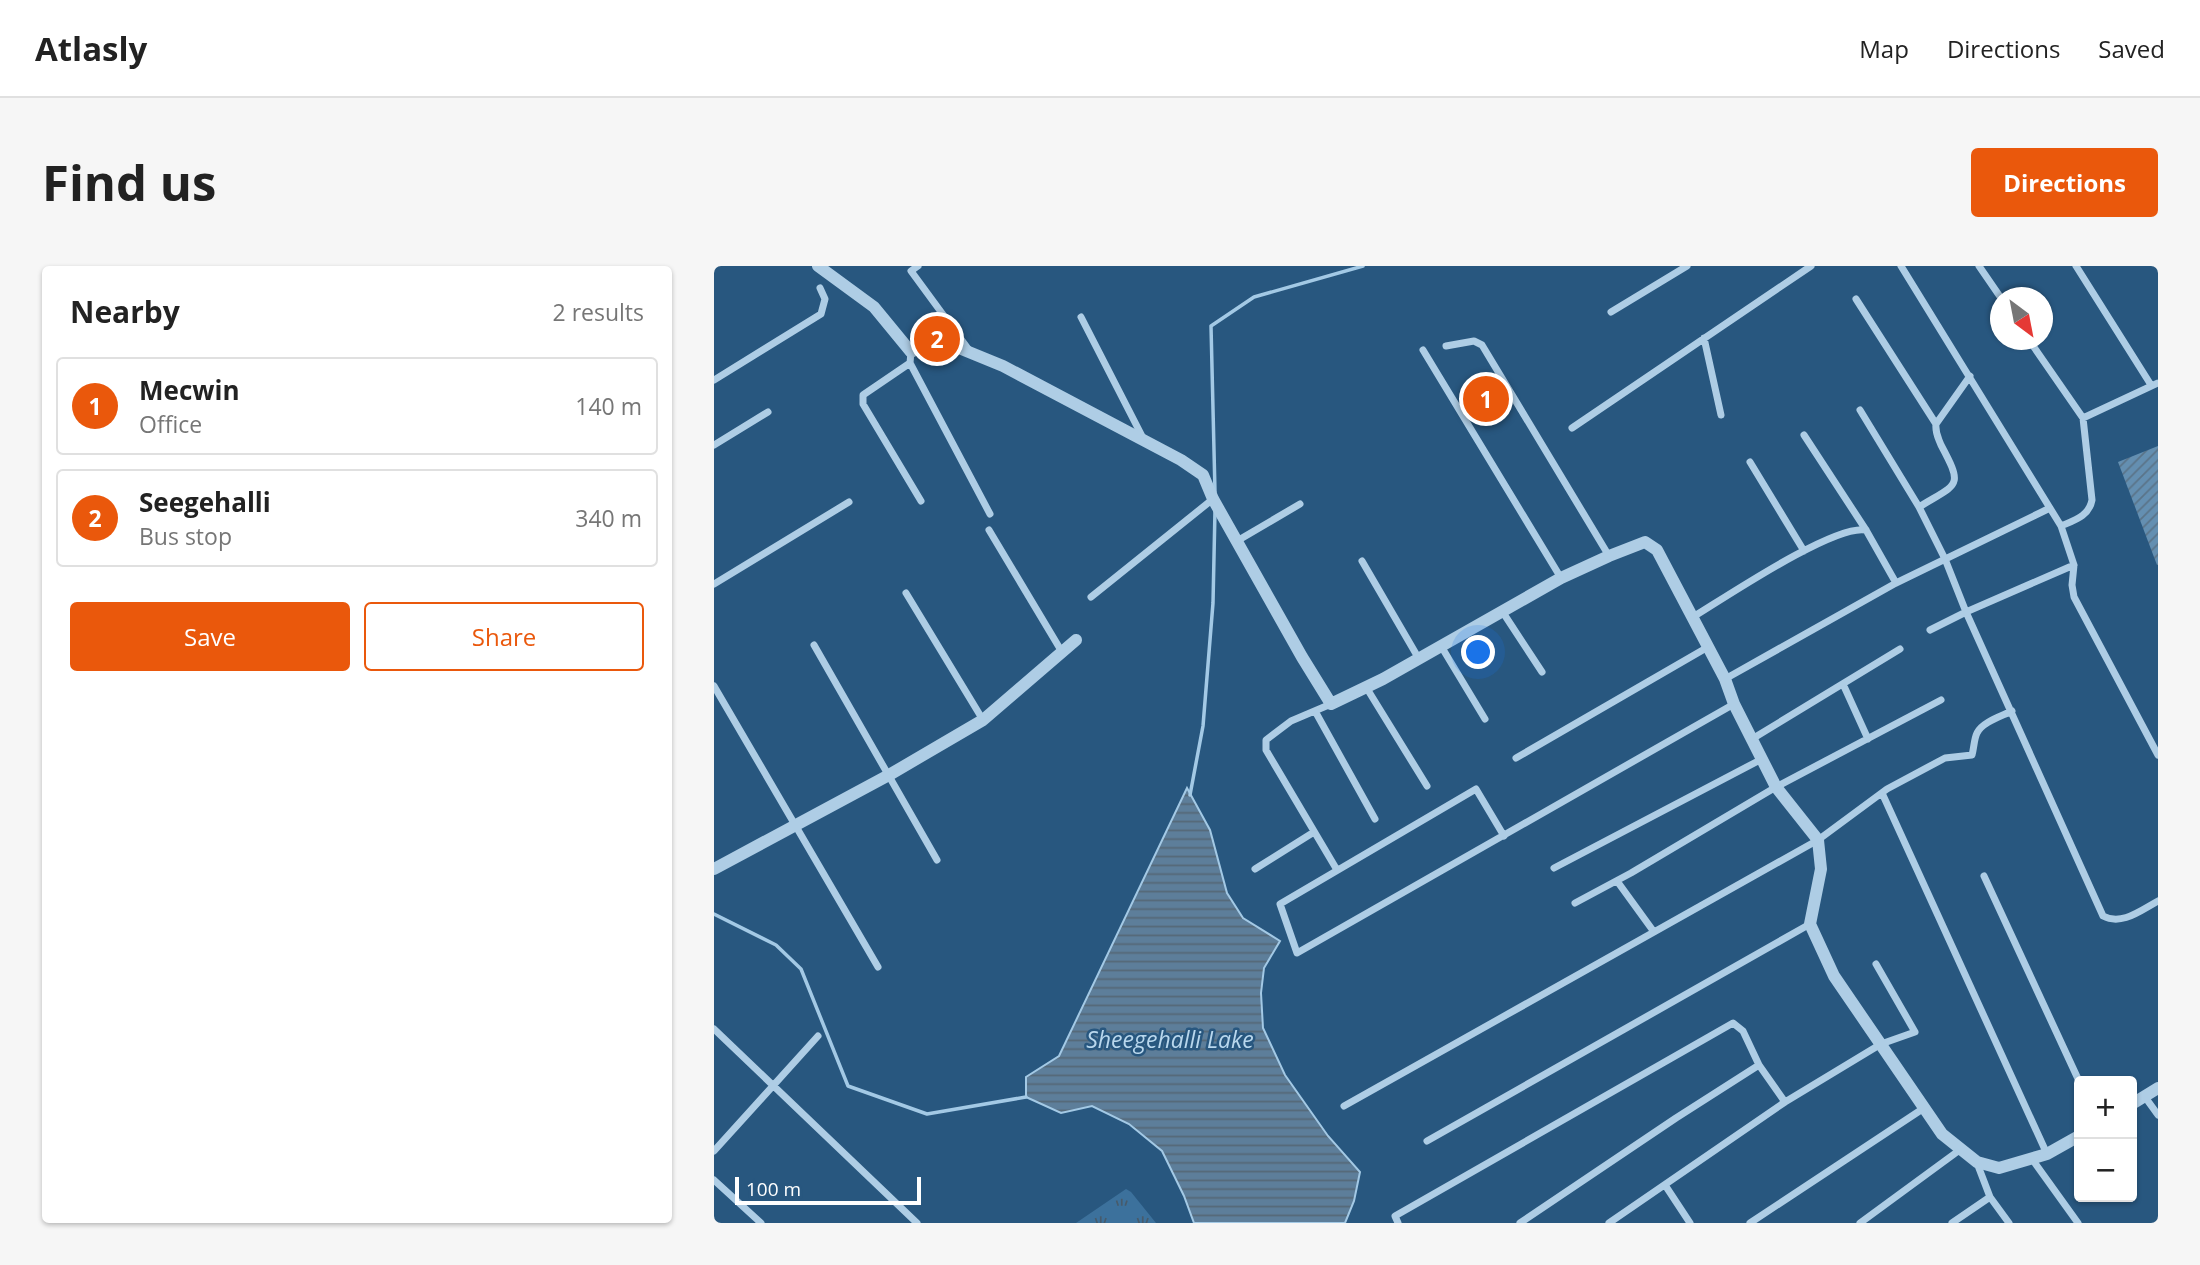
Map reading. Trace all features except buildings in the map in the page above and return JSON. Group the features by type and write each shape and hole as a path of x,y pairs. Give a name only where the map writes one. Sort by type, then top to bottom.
{"street":[{"path":"818,266 874,307 910,357 989,514"},
{"path":"919,266 911,271 969,351"},
{"path":"1611,312 1686,266"},
{"path":"1572,428 1811,266"},
{"path":"1900,266 2061,526 2074,565 2074,597 2158,755"},
{"path":"1979,266 1993,287"},
{"path":"2076,266 2154,384 2082,418"},
{"path":"714,380 821,314 825,299 820,288"},
{"path":"1856,299 1936,424"},
{"path":"1081,317 1143,439"},
{"path":"1704,338 1721,415"},
{"path":"921,501 863,404 863,395 937,339 969,351 1143,439 1203,475 1213,499 1331,704"},
{"path":"1446,346 1474,341 1482,345 1609,556"},
{"path":"1423,349 1561,578"},
{"path":"2036,350 2082,418 2091,508 2084,515 2061,526"},
{"path":"1919,507 1951,488 1955,480 1955,471 1935,432 1936,424 1970,376"},
{"path":"1860,410 1919,507 1945,559 1966,612 2103,916 2112,920 2124,919 2158,901"},
{"path":"714,446 768,412"},
{"path":"1804,435 1866,530 1896,583"},
{"path":"1750,462 1804,551"},
{"path":"1091,597 1213,499"},
{"path":"714,584 849,502"},
{"path":"1237,541 1300,504"},
{"path":"1725,679 1896,583 2050,508"},
{"path":"989,530 1062,652"},
{"path":"1693,617 1804,551 1841,533 1866,530"},
{"path":"1337,870 1266,750 1265,740 1290,721 1366,687 1561,578 1646,542 1657,550 1693,617 1776,787 1818,840 1821,869 1810,924 1834,976 1942,1134 1977,1162 1998,1168 2047,1154 2074,1139"},
{"path":"1362,561 1419,659"},
{"path":"1930,631 1966,612 2074,565"},
{"path":"906,593 983,720"},
{"path":"1502,611 1542,672"},
{"path":"714,869 889,775 983,720 1076,640"},
{"path":"814,645 937,860"},
{"path":"1441,646 1485,719"},
{"path":"1516,758 1708,647"},
{"path":"1752,739 1900,649"},
{"path":"1843,684 1868,739"},
{"path":"714,686 878,967"},
{"path":"1366,687 1427,786"},
{"path":"1575,903 1776,787 1941,700"},
{"path":"1504,836 1476,789 1280,904 1297,953 1504,836 1734,704"},
{"path":"1315,710 1375,819"},
{"path":"1344,1106 1818,840 1882,793 1945,758 1972,755 1976,734 1982,727 2012,711"},
{"path":"1554,868 1762,760"},
{"path":"1882,793 2047,1154"},
{"path":"1255,869 1314,832"},
{"path":"1984,876 2078,1076"},
{"path":"1617,881 1654,932"},
{"path":"1427,1141 1810,924"},
{"path":"1609,1223 1785,1102 1881,1044 1914,1032 1876,964"},
{"path":"1398,1223 1395,1216 1733,1023 1743,1031 1759,1065 1785,1102"},
{"path":"714,1029 918,1223"},
{"path":"714,1151 818,1036"},
{"path":"1520,1223 1759,1065"},
{"path":"2137,1101 2158,1088"},
{"path":"2145,1097 2158,1115"},
{"path":"1750,1223 1759,1221 1924,1108"},
{"path":"1860,1223 1961,1149"},
{"path":"2032,1159 2078,1223"},
{"path":"1977,1162 1990,1197 2009,1223"},
{"path":"714,1180 761,1223"},
{"path":"1665,1185 1690,1223"},
{"path":"1952,1223 1990,1197"}],"green space":[{"path":"1126,1189 1156,1223 1076,1223"}],"water":[{"name":"Sheegehalli Lake","path":"1187,788 1210,830 1227,893 1243,918 1280,941 1264,968 1261,993 1263,1028 1285,1075 1328,1136 1360,1172 1354,1201 1345,1223 1194,1223 1162,1151 1129,1124 1092,1106 1061,1113 1026,1097 1026,1077 1059,1056"}],"waterway":[{"path":"1215,492 1211,326 1254,297 1363,266"},
{"path":"1190,795 1203,726 1213,603 1215,510"},
{"path":"714,914 776,945 801,969 848,1086 927,1114 1026,1097"}],"place":[{"name":"Seegehalli","path":"937,339"},
{"name":"Mecwin","path":"1486,399"}]}
